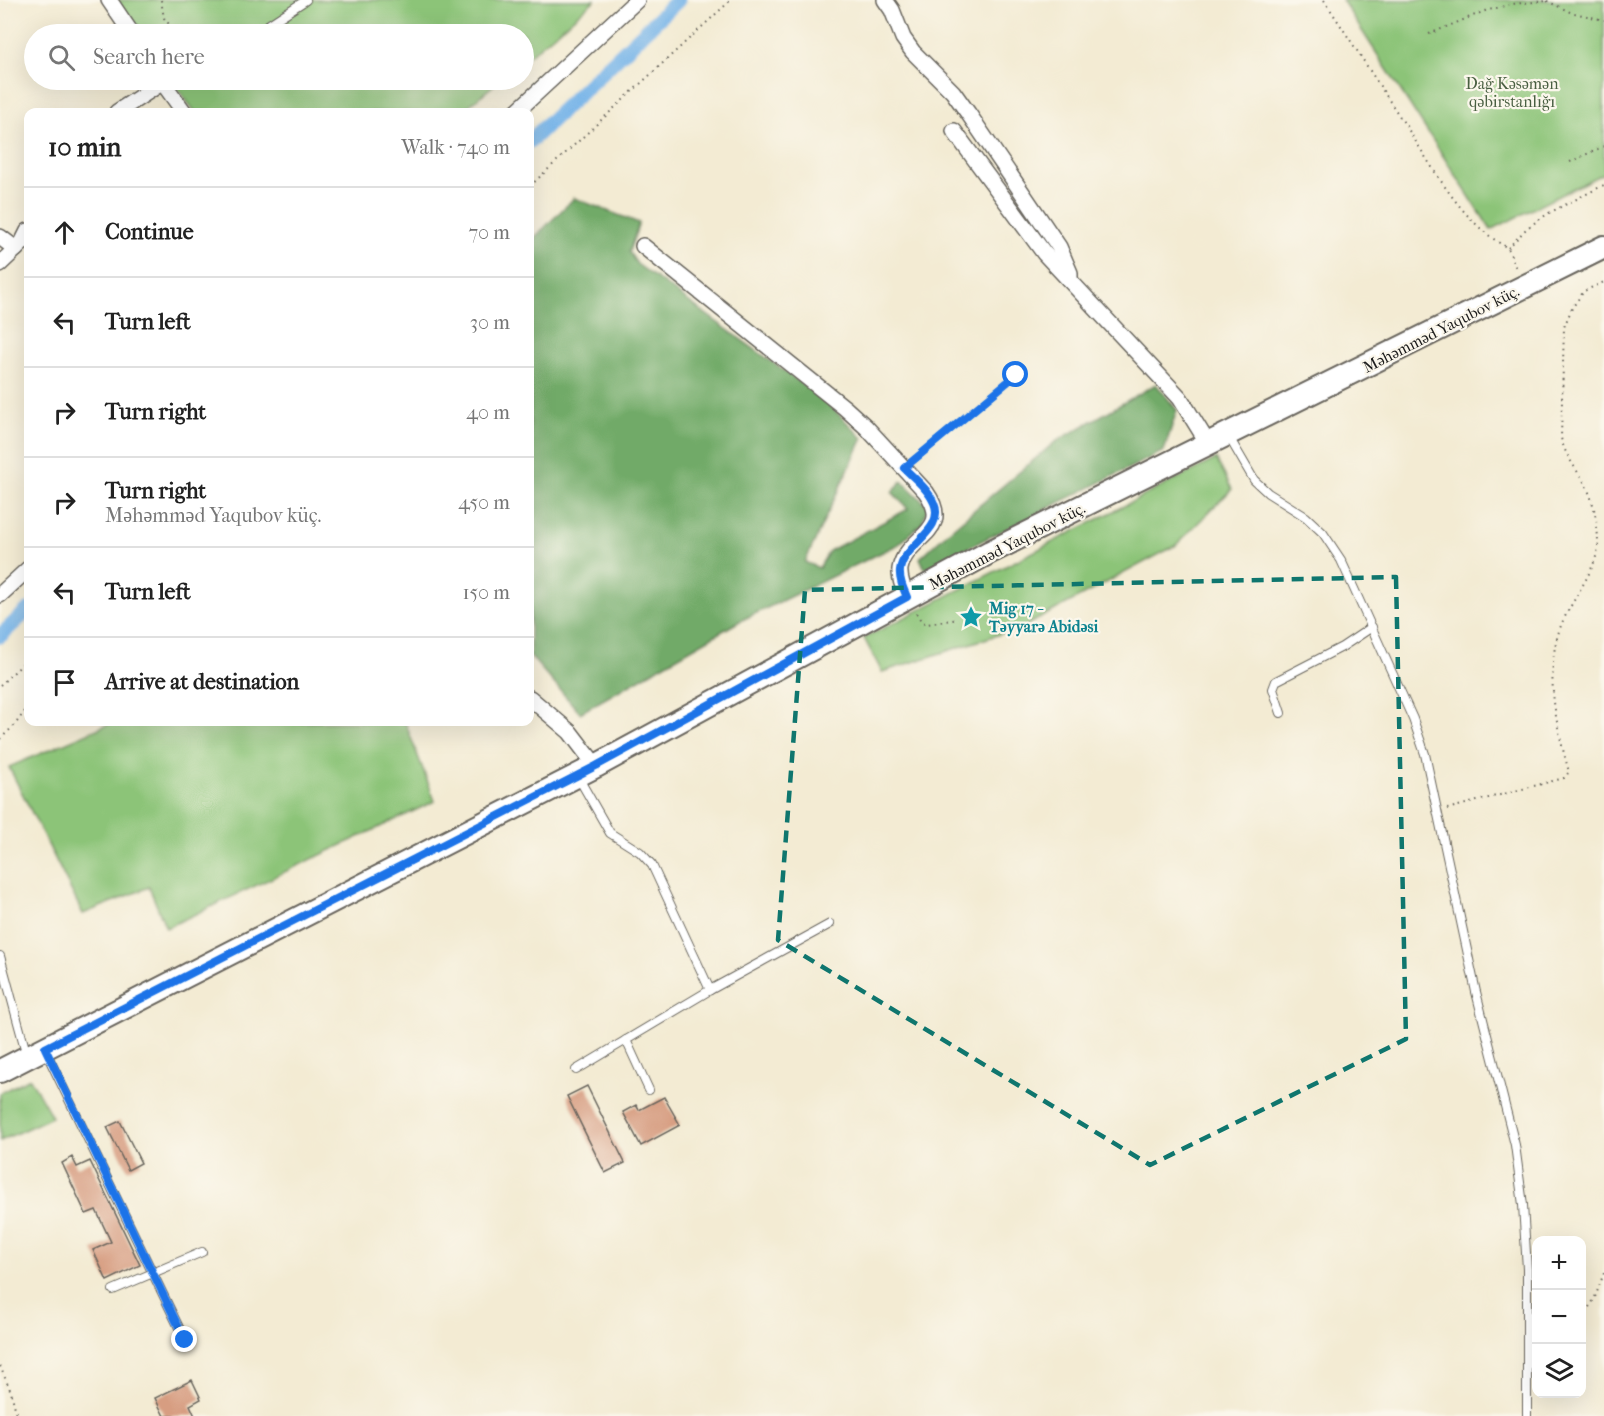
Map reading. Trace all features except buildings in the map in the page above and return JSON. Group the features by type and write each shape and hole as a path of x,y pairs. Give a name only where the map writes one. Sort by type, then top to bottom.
{"main road":[{"name":"Məhəmməd Yaqubov küç.","path":"0,1071 586,771 990,552 1604,248"}],"street":[{"path":"109,0 125,24"},
{"path":"520,108 637,0"},
{"path":"885,0 892,10 903,38 968,113 1059,247 1070,273 1071,283"},
{"path":"123,108 149,90"},
{"path":"170,90 182,108"},
{"path":"954,131 1044,253 1219,440"},
{"path":"0,237 16,249"},
{"path":"0,264 24,239"},
{"path":"643,246 845,408 927,492 934,503 937,514 934,523 904,558 900,570 902,585 907,597"},
{"path":"0,595 24,573"},
{"path":"534,701 570,732 586,771"}],"lane":[{"path":"269,24 306,0"},
{"path":"1219,440 1268,493 1306,517 1323,533 1341,560 1413,719 1425,754 1476,992 1515,1145 1523,1205 1527,1269 1527,1416"},
{"path":"1281,713 1273,689 1276,681 1342,646 1372,627"},
{"path":"586,771 610,833 640,852 652,865 710,990"},
{"path":"576,1070 710,990 830,924"},
{"path":"0,956 36,1053 153,1273 185,1340"},
{"path":"626,1040 649,1090"},
{"path":"113,1290 202,1252"}],"path":[{"path":"161,0 164,18 169,24"},
{"path":"534,182 731,0"},
{"path":"1324,0 1463,209 1480,229 1508,248 1524,287"},
{"path":"1429,34 1485,11 1512,4 1547,0 1570,12 1604,20"},
{"path":"1569,162 1604,146"},
{"path":"1508,248 1527,228 1549,213 1604,185"},
{"path":"1437,812 1564,778 1569,772 1558,730 1554,694 1554,653 1562,624 1595,560 1599,547 1592,504 1585,484 1564,453 1561,438 1564,327 1572,308 1584,291 1604,282"},
{"path":"904,468 1016,375"},
{"path":"1599,547 1604,548"},
{"path":"907,597 922,622 927,624 958,619"},
{"path":"0,685 24,663"},
{"path":"0,739 24,712"},
{"path":"1586,1310 1594,1300 1604,1273"},
{"path":"0,1366 11,1392 17,1416"}],"highlighted area":[{"path":"1396,577 1406,1039 1150,1165 778,940 805,590"}],"green space":[{"path":"117,0 595,0 534,52 534,24 133,24"},
{"name":"Dağ Kəsəmən qəbirstanlığı","path":"1342,0 1604,0 1604,173 1491,230"},
{"path":"178,90 488,90 466,108 192,108"},
{"path":"574,198 639,223 629,252 637,264 823,399 863,438 805,562 819,568 829,551 908,509 892,492 902,481 928,506 922,523 899,544 740,621 580,713 534,661 534,238"},
{"path":"1156,384 1177,410 1164,451 925,569 920,558 1055,442"},
{"path":"1216,459 1232,489 1175,546 1025,626 882,672 864,638"},
{"path":"104,726 407,726 435,801 166,928 149,887 83,914 9,767"},
{"path":"30,1078 52,1117 0,1141 0,1093"}],"waterway":[{"path":"534,137 678,0"},
{"path":"0,636 24,614"}],"place":[{"name":"Mig 17 - Təyyarə Abidəsi","path":"971,617"}],"route":[{"path":"185,1340 45,1048 596,766 907,597 902,585 900,570 904,558 934,523 937,514 934,503 927,492 904,468 1016,375"}]}
